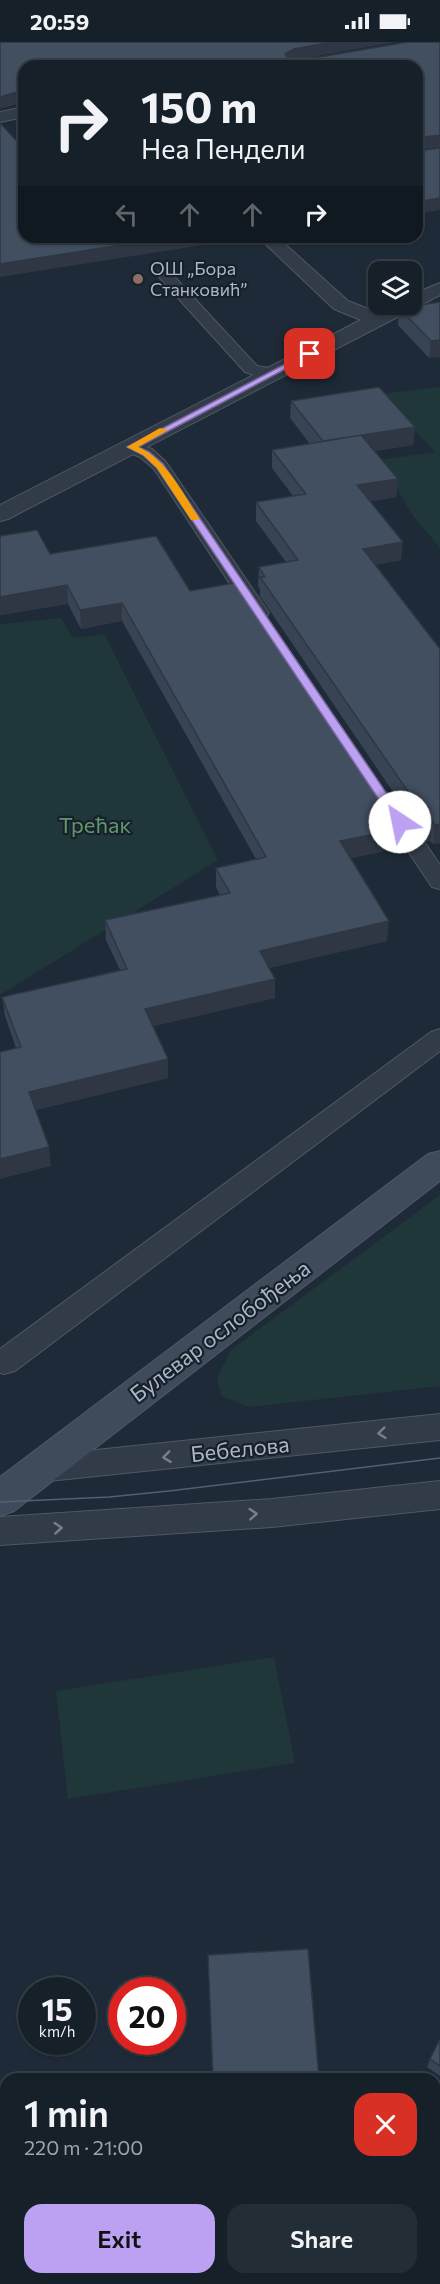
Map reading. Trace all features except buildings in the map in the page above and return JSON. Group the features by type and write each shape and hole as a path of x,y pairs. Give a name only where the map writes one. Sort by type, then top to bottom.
{"main road":[{"name":"Булевар ослобођења","path":"0,1499 440,1164"}],"street":[{"path":"0,117 18,113"},
{"path":"274,243 341,305 376,320"},
{"path":"422,297 440,288"},
{"path":"6,509 385,315"}],"lane":[{"path":"164,274 252,369 262,373 275,373"},
{"path":"131,447 146,453 160,466 267,624"},
{"path":"373,783 440,882"},
{"path":"4,1362 440,1038"},
{"name":"Бебелова","path":"39,1469 440,1427"},
{"path":"0,1531 272,1513 440,1494"}],"green space":[{"path":"440,387 440,548 413,516 379,460 435,452 381,394"},
{"name":"Трећак","path":"61,618 73,638 104,634 218,860 0,995 0,624"},
{"path":"440,1195 440,1386 249,1407 221,1396 217,1378 231,1350"},
{"path":"274,1657 295,1763 68,1799 56,1691"}],"tram line":[{"path":"0,1502 109,1497 440,1458"}],"slow traffic":[{"path":"163,430 131,447 146,453 160,466 195,518"}],"place":[{"name":"ОШ „Бора Станковић”","path":"138,279"}],"route":[{"path":"310,354 131,447 146,453 160,466 400,822"}]}
